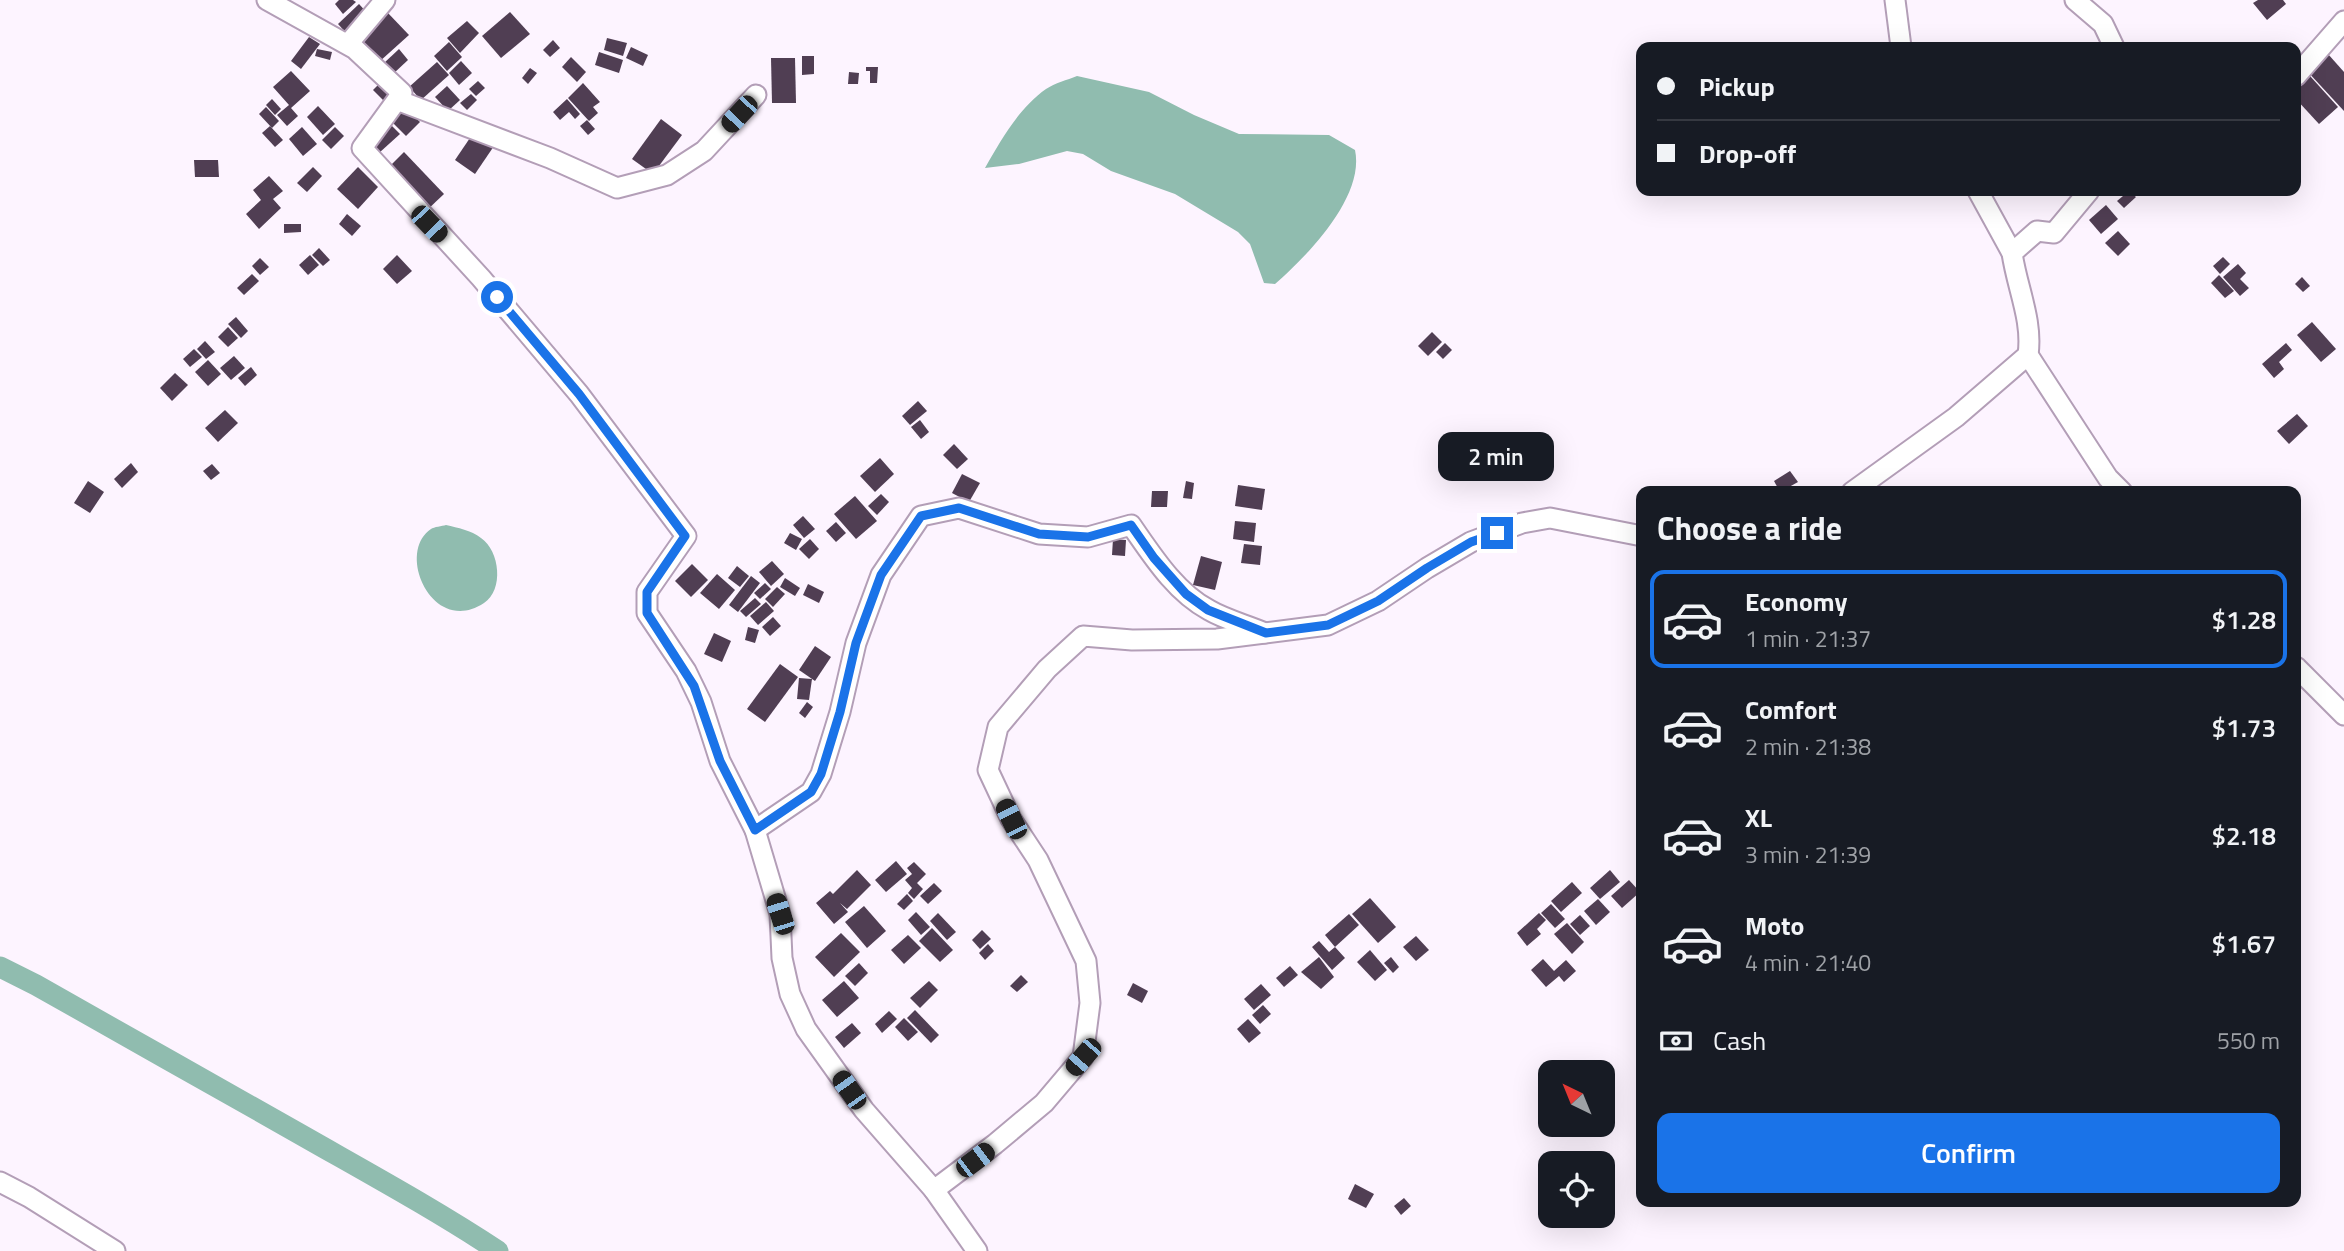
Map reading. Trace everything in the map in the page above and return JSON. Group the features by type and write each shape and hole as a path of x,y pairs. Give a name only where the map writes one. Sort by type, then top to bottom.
{"street":[{"path":"267,0 348,44 402,93 362,148 481,278 579,394 685,536 647,592 647,613 686,671 701,702 720,761 755,830 780,914 782,958 790,994 806,1030 864,1110 934,1190 977,1251"},
{"path":"348,44 385,0"},
{"path":"1895,0 1900,42"},
{"path":"2074,0 2103,24 2112,42"},
{"path":"2301,70 2344,21"},
{"path":"397,100 550,158 617,188 667,175 704,151 756,96"},
{"path":"1860,486 1955,417 2028,355 2031,337 2016,281 2012,253 1981,196"},
{"path":"2012,253 2038,231 2054,233 2085,196"},
{"path":"2028,355 2108,478 2116,486"},
{"path":"755,830 811,792 821,774 840,712 856,643 881,575 921,516 959,508 1039,534 1088,537 1131,525 1154,558 1186,594 1208,610 1266,633"},
{"path":"934,1190 1044,1103 1083,1057 1090,1003 1086,961 1038,860 1011,819 988,770 998,727 1047,669 1083,636 1132,640 1217,639 1328,625 1378,601 1471,542 1522,523 1550,518 1636,535"},
{"path":"2301,672 2344,715"},
{"path":"0,1182 115,1251"}],"shaded area":[{"path":"1077,76 1149,92 1239,134 1329,135 1355,150 1356,168 1343,206 1302,258 1275,284 1264,283 1250,244 1238,232 1175,194 1111,171 1083,154 1067,151 1019,164 985,168 1027,105 1050,87"},
{"path":"446,525 469,531 481,538 496,561 495,589 484,603 466,611 449,609 435,601 425,588 419,572 417,555 421,540 431,529"}],"building":[{"path":"339,0 356,2 343,14 335,4"},
{"path":"2258,0 2283,0 2286,4 2267,20 2253,3"},
{"path":"359,4 369,15 348,35 338,24"},
{"path":"387,12 409,35 379,62 357,39"},
{"path":"510,12 530,34 501,58 482,36"},
{"path":"467,21 479,33 460,53 447,38"},
{"path":"309,37 320,44 301,69 291,61"},
{"path":"607,38 627,43 623,56 604,50"},
{"path":"553,40 560,48 550,57 543,50"},
{"path":"449,42 462,57 447,71 434,56"},
{"path":"631,47 648,55 643,66 626,58"},
{"path":"317,49 332,52 330,60 315,56"},
{"path":"399,49 408,60 393,74 383,64"},
{"path":"599,52 623,60 619,73 595,65"},
{"path":"2328,54 2344,72 2344,111 2308,72"},
{"path":"802,56 814,56 814,74 802,75"},
{"path":"571,57 586,72 577,82 562,67"},
{"path":"771,58 795,58 796,103 772,103"},
{"path":"461,61 472,73 459,85 449,73"},
{"path":"437,62 449,75 421,100 409,87"},
{"path":"866,67 878,67 877,83 870,83 870,71 866,71"},
{"path":"530,68 537,73 528,84 522,78"},
{"path":"291,71 310,91 291,108 298,116 287,126 277,115 289,105 273,87"},
{"path":"849,72 859,73 858,84 848,84"},
{"path":"2310,76 2338,107 2319,124 2301,104 2301,84"},
{"path":"382,81 394,92 385,102 373,90"},
{"path":"478,81 485,88 476,96 469,89"},
{"path":"583,83 600,102 593,107 598,113 589,121 568,98"},
{"path":"447,86 460,100 448,111 435,97"},
{"path":"471,94 477,100 467,110 460,103"},
{"path":"272,99 281,109 275,115 266,105"},
{"path":"567,99 580,114 575,119 569,112 560,120 553,112"},
{"path":"318,106 335,124 323,135 307,117"},
{"path":"266,107 279,121 272,128 259,114"},
{"path":"406,108 420,122 406,136 392,122"},
{"path":"661,119 682,135 653,174 632,159"},
{"path":"587,120 595,129 588,135 580,126"},
{"path":"390,124 400,134 379,153 370,143"},
{"path":"270,126 283,140 275,147 262,133"},
{"path":"302,127 317,144 303,156 289,139"},
{"path":"335,127 344,136 331,149 322,140"},
{"path":"474,132 494,146 475,174 455,160"},
{"path":"404,152 444,194 426,211 390,166"},
{"path":"194,160 218,160 219,177 195,177"},
{"path":"313,167 322,176 307,192 297,183"},
{"path":"358,167 378,187 358,209 337,189"},
{"path":"269,176 283,191 273,199 281,208 259,229 246,214 261,200 253,190"},
{"path":"2123,196 2136,197 2124,208 2117,201"},
{"path":"2106,205 2118,219 2101,234 2089,220"},
{"path":"347,214 361,226 352,236 339,224"},
{"path":"284,224 301,224 301,232 284,233"},
{"path":"2118,231 2130,244 2118,256 2105,243"},
{"path":"319,248 330,260 323,266 312,255"},
{"path":"310,255 319,265 308,275 299,265"},
{"path":"397,255 412,271 397,284 383,269"},
{"path":"2223,257 2230,264 2220,274 2213,266"},
{"path":"260,258 269,267 260,275 252,266"},
{"path":"2238,264 2246,273 2240,279 2249,288 2240,296 2223,277"},
{"path":"252,274 259,281 244,295 237,288"},
{"path":"2219,275 2234,291 2225,298 2211,283"},
{"path":"2302,277 2310,286 2303,292 2295,284"},
{"path":"236,317 248,331 241,338 228,324"},
{"path":"2312,322 2336,349 2321,362 2297,335"},
{"path":"228,327 238,338 228,347 218,337"},
{"path":"1432,332 1442,342 1428,356 1418,346"},
{"path":"205,341 215,352 206,359 197,349"},
{"path":"1445,343 1452,350 1443,359 1436,352"},
{"path":"2286,343 2292,350 2279,362 2284,369 2274,378 2262,364"},
{"path":"194,349 202,357 190,367 183,359"},
{"path":"234,356 245,368 231,380 220,368"},
{"path":"208,360 221,374 208,386 195,372"},
{"path":"251,367 257,375 245,386 238,378"},
{"path":"175,373 188,385 172,401 160,388"},
{"path":"918,401 927,411 910,425 902,416"},
{"path":"225,410 238,423 218,442 205,428"},
{"path":"2297,414 2308,426 2289,444 2277,431"},
{"path":"920,420 929,432 921,439 911,427"},
{"path":"954,444 968,459 957,469 943,455"},
{"path":"880,458 894,474 875,492 860,476"},
{"path":"131,463 138,472 122,488 114,479"},
{"path":"212,464 220,473 211,480 203,471"},
{"path":"1790,471 1798,482 1791,486 1777,486 1774,481"},
{"path":"962,474 980,483 969,502 952,493"},
{"path":"88,481 104,492 90,513 74,503"},
{"path":"1186,481 1194,483 1192,499 1183,498"},
{"path":"1238,485 1265,489 1262,510 1235,506"},
{"path":"1152,491 1168,491 1167,507 1151,507"},
{"path":"881,494 889,502 877,515 868,506"},
{"path":"855,496 877,521 856,539 834,514"},
{"path":"803,516 815,529 804,538 793,525"},
{"path":"1235,521 1256,523 1254,542 1233,539"},
{"path":"836,522 846,533 836,542 826,531"},
{"path":"790,533 802,539 796,550 784,543"},
{"path":"810,539 819,549 809,559 799,549"},
{"path":"1113,539 1126,540 1125,556 1112,555"},
{"path":"1244,544 1262,546 1260,565 1241,563"},
{"path":"1201,556 1222,562 1215,590 1193,585"},
{"path":"772,561 784,574 771,586 759,572"},
{"path":"692,564 708,580 691,597 675,581"},
{"path":"737,566 749,576 740,587 728,578"},
{"path":"717,574 735,590 719,609 700,593"},
{"path":"751,576 760,583 738,612 729,605"},
{"path":"785,578 800,588 795,596 780,587"},
{"path":"765,583 771,589 760,599 754,593"},
{"path":"808,584 824,592 819,603 803,595"},
{"path":"777,587 785,594 773,607 765,599"},
{"path":"755,598 761,604 746,617 740,611"},
{"path":"766,602 774,611 758,625 750,616"},
{"path":"773,617 781,626 770,636 762,627"},
{"path":"748,627 759,630 755,643 745,640"},
{"path":"714,633 731,641 722,662 704,654"},
{"path":"815,646 831,657 815,681 799,670"},
{"path":"780,664 798,677 765,722 747,709"},
{"path":"799,678 812,679 809,700 797,699"},
{"path":"807,702 813,707 805,718 799,713"},
{"path":"896,861 907,874 886,892 875,880"},
{"path":"914,862 926,874 917,883 923,889 914,899 908,893 912,888 905,880 912,874 907,868"},
{"path":"857,870 871,885 847,909 840,903 848,912 834,924 816,903 830,891 833,894"},
{"path":"1610,870 1620,882 1600,899 1590,888"},
{"path":"1629,880 1636,888 1636,896 1622,908 1611,896"},
{"path":"1572,882 1582,893 1561,912 1551,901"},
{"path":"934,883 942,891 928,904 920,896"},
{"path":"907,894 913,901 904,910 897,904"},
{"path":"1370,898 1396,927 1378,943 1352,914"},
{"path":"1598,899 1610,912 1596,925 1584,911"},
{"path":"1551,904 1565,919 1555,928 1541,913"},
{"path":"864,906 886,931 867,948 845,922"},
{"path":"916,912 930,927 921,935 908,920"},
{"path":"938,913 956,932 947,940 930,921"},
{"path":"1539,913 1546,920 1537,929 1541,934 1527,946 1517,933"},
{"path":"1349,914 1359,925 1335,947 1325,935"},
{"path":"1580,915 1590,926 1580,935 1570,924"},
{"path":"1567,923 1584,942 1572,954 1554,934"},
{"path":"932,928 953,950 940,962 919,941"},
{"path":"982,930 991,939 980,949 972,940"},
{"path":"841,933 860,952 834,977 815,957"},
{"path":"908,935 921,948 904,964 891,950"},
{"path":"1416,936 1429,950 1416,961 1403,947"},
{"path":"1319,941 1329,952 1335,947 1345,958 1332,970 1312,947"},
{"path":"988,944 994,951 985,960 979,953"},
{"path":"1370,950 1387,970 1375,981 1357,962"},
{"path":"1319,957 1334,977 1321,989 1301,972"},
{"path":"1391,957 1399,967 1393,973 1384,963"},
{"path":"1543,959 1554,971 1566,960 1576,971 1564,982 1559,976 1546,987 1531,970"},
{"path":"859,963 868,973 855,986 845,976"},
{"path":"1290,966 1298,975 1284,987 1276,978"},
{"path":"1021,975 1028,982 1017,992 1010,986"},
{"path":"844,981 859,998 837,1017 822,1000"},
{"path":"929,981 938,990 920,1008 910,998"},
{"path":"1133,983 1148,991 1142,1003 1127,995"},
{"path":"1261,984 1271,995 1254,1010 1244,999"},
{"path":"1263,1005 1271,1014 1260,1024 1252,1015"},
{"path":"915,1010 939,1035 931,1043 907,1018"},
{"path":"889,1011 897,1019 882,1033 875,1024"},
{"path":"904,1018 918,1032 908,1041 895,1027"},
{"path":"1248,1019 1261,1033 1249,1043 1237,1029"},
{"path":"852,1023 861,1033 844,1048 835,1037"},
{"path":"1355,1184 1374,1194 1366,1208 1348,1199"},
{"path":"1404,1198 1411,1206 1401,1215 1394,1206"}],"waterway":[{"path":"0,967 378,1179 498,1251"}],"route":[{"path":"497,297 579,394 685,536 647,592 647,613 694,686 720,761 755,830 811,792 821,774 840,712 856,643 881,575 921,516 959,508 1039,534 1088,537 1131,525 1154,558 1186,594 1208,610 1266,633 1328,625 1378,601 1471,542 1497,533"}]}
